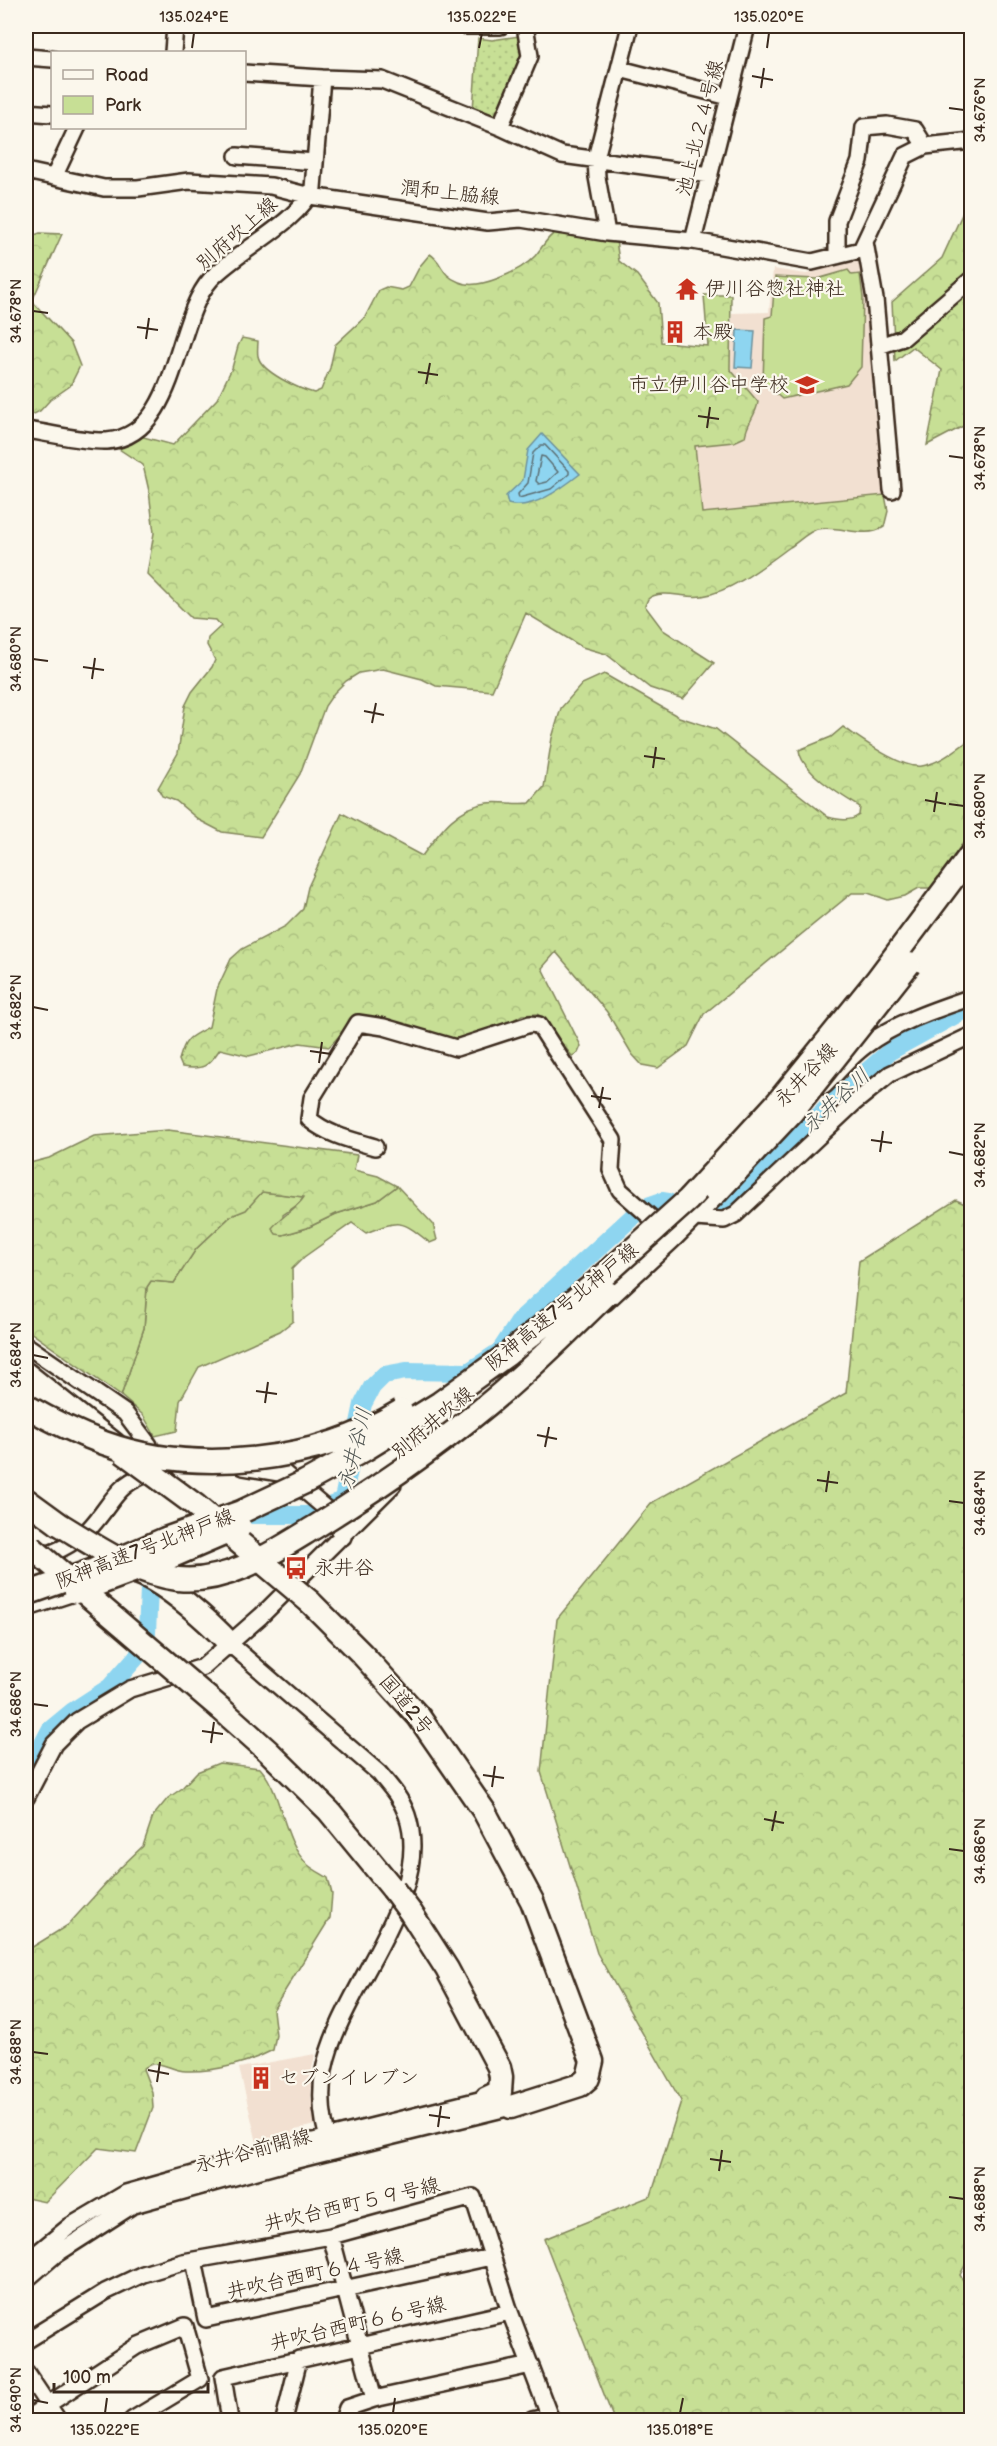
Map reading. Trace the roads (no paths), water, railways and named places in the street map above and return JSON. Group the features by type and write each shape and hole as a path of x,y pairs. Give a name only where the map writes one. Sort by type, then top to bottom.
{"highway":[{"name":"阪神高速7号北神戸線","path":"26,1607 101,1584 168,1558 309,1497 371,1464 455,1410 515,1366 603,1287 688,1200 777,1103 876,981 972,853"},
{"name":"阪神高速7号北神戸線","path":"26,1596 165,1539 241,1512 364,1450 440,1403 603,1287 700,1210 792,1112 890,990 972,878"},
{"path":"26,1406 105,1444 137,1452 213,1461 290,1453 333,1442 385,1421 603,1287"},
{"path":"26,1500 59,1524 132,1566 154,1574 207,1578 236,1571 359,1500 453,1433 524,1374 603,1287"},
{"name":"国道2号","path":"26,1374 123,1452 195,1505 310,1602 362,1654 419,1717 484,1811 532,1901 592,2061 588,2078 580,2085 521,2104"},
{"path":"27,1550 221,1709 330,1811 411,1913 447,1969 499,2067 500,2092 487,2098"},
{"path":"26,1596 116,1569 127,1570 155,1580 218,1631 230,1644"},
{"path":"26,1607 116,1576 127,1576 151,1586 213,1636 230,1644"},
{"path":"501,2077 512,2093 522,2099 521,2104"}],"street":[{"path":"173,51 175,26"},
{"path":"466,26 501,26"},
{"path":"500,127 530,56 525,26"},
{"path":"607,233 596,158 630,26"},
{"name":"池上北２４号線","path":"693,241 747,26"},
{"path":"26,57 51,59"},
{"path":"620,69 729,97"},
{"path":"246,73 382,80 500,127 562,155 710,175"},
{"path":"310,196 314,188 322,78"},
{"path":"26,112 51,114"},
{"path":"837,256 837,221 860,161 864,127 887,125 915,130 925,146"},
{"path":"54,177 76,129"},
{"path":"892,490 875,299 865,242 905,156 925,146 972,141"},
{"path":"237,156 315,162"},
{"name":"潤和上脇線","path":"26,171 104,188 138,188 189,181 271,186 310,196 488,222 521,219 607,233 693,241 812,262 861,250 865,242"},
{"name":"別府吹上線","path":"26,430 108,441 129,434 147,422 163,397 194,308 211,279 291,215 310,196"},
{"path":"879,346 903,338 972,279"},
{"name":"永井谷線","path":"695,1218 864,1047 917,1016 972,997"},
{"path":"375,1147 332,1134 309,1119 312,1098 358,1023 456,1048 530,1024 539,1024 613,1140 611,1170 620,1190 675,1238"},
{"path":"695,1218 724,1220 736,1214 853,1104 891,1074 972,1035"},
{"name":"別府井吹線","path":"26,1798 31,1778 54,1744 77,1721 130,1689 204,1666 343,1537 411,1467 559,1345 695,1218"},
{"path":"26,1345 125,1413 149,1444 154,1471"},
{"path":"27,1550 63,1550 88,1530 116,1492 136,1476 173,1466 254,1467 285,1474 325,1508 343,1537"},
{"path":"230,1644 379,1773 397,1794 407,1815 413,1842 412,1863 393,1919 337,2029 329,2052 324,2071 323,2119 330,2144"},
{"name":"永井谷前開線","path":"26,2280 56,2255 133,2205 487,2098"},
{"name":"永井谷前開線","path":"26,2262 70,2226 126,2193 330,2144 521,2104"},
{"name":"井吹台西町５９号線","path":"26,2341 105,2292 143,2274 194,2260 331,2236 473,2197 510,2312 551,2418"},
{"path":"331,2236 374,2399"},
{"name":"井吹台西町６４号線","path":"194,2260 206,2319 491,2257"},
{"name":"井吹台西町６６号線","path":"230,2421 223,2377 360,2344 510,2312"},
{"path":"26,2419 137,2346 185,2326 200,2379 132,2421"},
{"path":"284,2421 299,2359"},
{"path":"343,2421 347,2408 374,2399 531,2365"},
{"path":"26,2372 58,2421"},
{"path":"532,2421 551,2418"}],"water":[{"path":"737,330 755,331 752,368 735,367"},
{"path":"542,434 580,474 537,501 527,504 508,504 506,496 523,480 528,450"}],"waterway":[{"name":"永井谷川","path":"713,1209 724,1210 842,1093 889,1052 972,1006"},
{"name":"永井谷川","path":"235,1515 317,1515 343,1499 363,1404 372,1387 384,1375 406,1371 468,1372 500,1351 521,1319 642,1208 662,1201 668,1202"},
{"name":"永井谷川","path":"26,1776 50,1730 73,1711 110,1687 140,1653 147,1633 150,1567"}],"place":[{"name":"伊川谷惣社神社","path":"687,289"},
{"name":"本殿","path":"675,332"},
{"name":"市立伊川谷中学校","path":"807,385"},
{"name":"永井谷","path":"296,1568"},
{"name":"セブンイレブン","path":"261,2078"}]}
